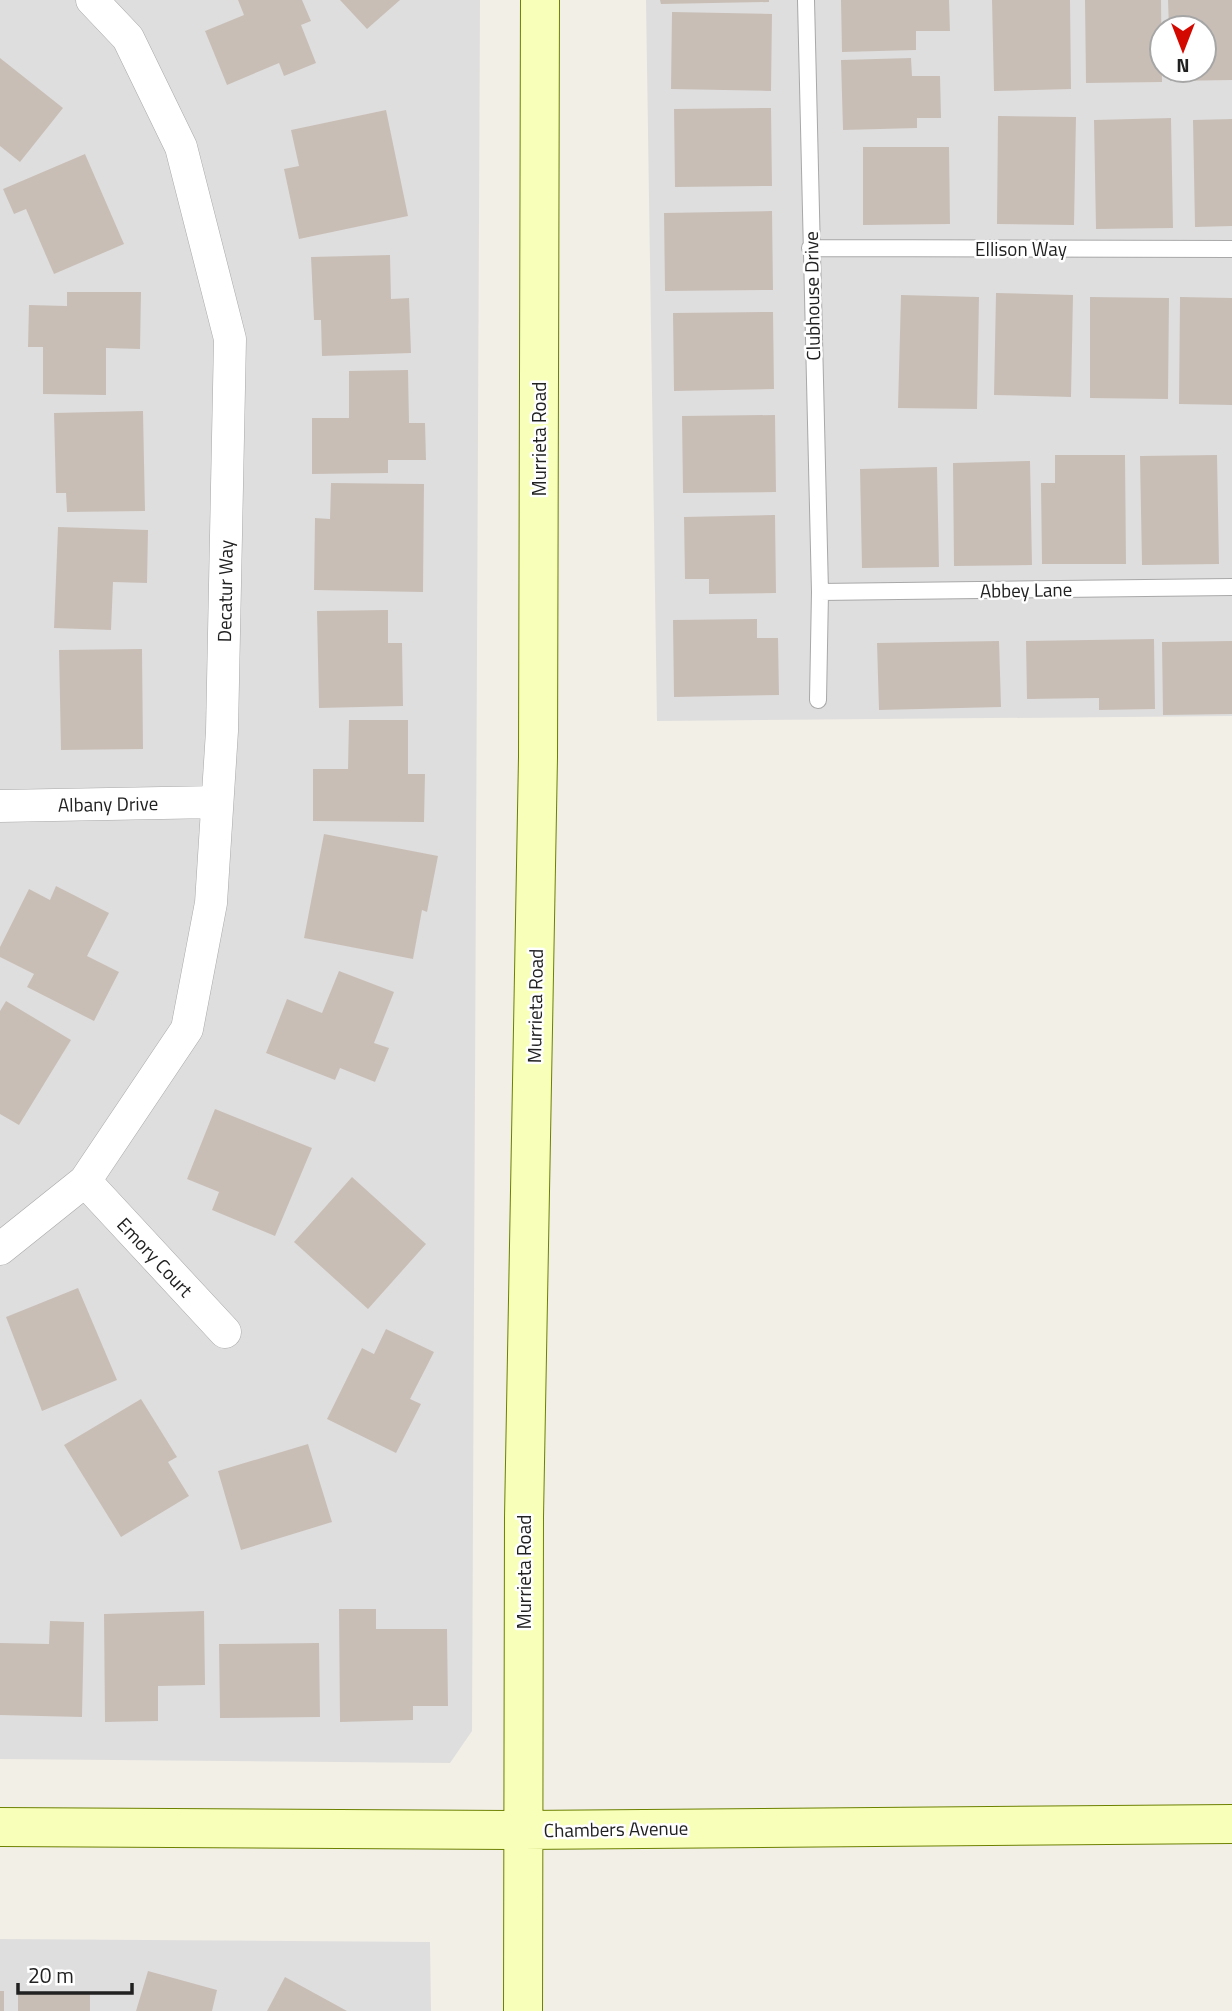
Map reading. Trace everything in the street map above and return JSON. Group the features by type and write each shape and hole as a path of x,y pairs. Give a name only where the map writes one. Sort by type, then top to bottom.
{"main road":[{"name":"Murrieta Road","path":"523,2011 524,1517 538,757 540,0"},
{"name":"Chambers Avenue","path":"0,1827 524,1830 1232,1824"}],"street":[{"name":"Decatur Way","path":"0,1249 85,1181 187,1029 211,903 222,731 230,338 181,147 128,38 92,0"},
{"name":"Albany Drive","path":"0,806 216,802"},
{"name":"Emory Court","path":"85,1181 225,1332"}],"lane":[{"name":"Clubhouse Drive","path":"806,0 820,592 818,700"},
{"name":"Ellison Way","path":"810,248 1232,249"},
{"name":"Abbey Lane","path":"820,592 1232,587"}],"shaded area":[{"path":"0,0 480,0 472,1731 450,1763 0,1759"},
{"path":"646,0 1232,0 1232,716 657,721"},
{"path":"0,1939 430,1942 431,2011 0,2011"}],"building":[{"path":"238,0 302,0 311,21 301,25 316,63 284,76 279,63 227,85 205,31 244,15"},
{"path":"340,0 400,0 367,29"},
{"path":"660,0 769,0 769,2 661,4"},
{"path":"841,0 949,0 950,31 916,31 916,50 842,52"},
{"path":"992,0 1070,0 1071,89 994,91"},
{"path":"1085,0 1161,0 1161,14 1148,14 1148,82 1086,83"},
{"path":"1168,0 1232,0 1232,80 1218,80 1218,14 1168,14"},
{"path":"672,12 772,14 771,91 671,89"},
{"path":"0,58 63,108 20,162 0,146"},
{"path":"911,58 912,76 940,76 941,118 917,118 917,128 843,130 841,60"},
{"path":"771,108 772,186 675,187 674,109"},
{"path":"386,110 408,216 299,239 284,169 299,166 291,130"},
{"path":"998,116 1076,117 1074,225 997,224"},
{"path":"1171,118 1173,228 1096,229 1094,120"},
{"path":"1232,119 1232,226 1195,227 1193,120"},
{"path":"863,147 949,147 950,224 863,225"},
{"path":"85,154 124,244 54,274 26,209 14,214 3,189"},
{"path":"772,211 773,290 665,291 664,213"},
{"path":"390,255 391,299 409,298 411,353 322,356 321,320 314,320 311,257"},
{"path":"67,292 141,292 140,349 106,348 106,395 43,394 43,347 28,347 29,305 67,306"},
{"path":"996,293 1073,295 1071,397 994,395"},
{"path":"901,295 979,297 977,409 898,408"},
{"path":"1090,297 1169,298 1168,399 1090,398"},
{"path":"1180,297 1232,298 1232,405 1179,404"},
{"path":"773,312 774,389 674,391 673,313"},
{"path":"408,370 409,423 425,423 426,460 388,460 388,473 312,474 312,418 349,418 349,371"},
{"path":"143,411 145,511 67,512 66,493 56,493 54,413"},
{"path":"775,415 776,492 683,493 682,416"},
{"path":"1055,455 1125,455 1126,564 1042,564 1041,483 1055,483"},
{"path":"1217,455 1219,564 1142,565 1140,456"},
{"path":"1030,461 1032,565 954,566 953,463"},
{"path":"937,467 939,567 862,568 860,469"},
{"path":"331,483 424,484 423,592 314,590 315,518 330,519"},
{"path":"775,515 776,593 709,594 709,579 685,579 684,517"},
{"path":"58,527 148,530 147,583 113,582 111,630 54,628"},
{"path":"388,610 388,643 402,643 403,706 319,708 317,611"},
{"path":"757,619 757,638 778,638 779,695 674,697 673,620"},
{"path":"1154,639 1155,709 1099,710 1099,698 1027,699 1026,641"},
{"path":"999,641 1001,707 879,710 877,643"},
{"path":"1232,641 1232,714 1163,715 1162,642"},
{"path":"142,649 143,749 61,750 59,650"},
{"path":"349,720 408,720 408,774 425,774 424,822 313,821 313,769 348,769"},
{"path":"324,834 438,856 427,912 422,910 413,959 304,938"},
{"path":"56,886 109,913 87,956 119,972 94,1021 27,987 34,974 0,957 0,947 29,889 50,900"},
{"path":"339,971 394,992 374,1043 389,1048 375,1082 340,1068 335,1080 266,1053 287,999 322,1013"},
{"path":"6,1001 71,1040 19,1125 0,1114 0,1011"},
{"path":"215,1109 312,1148 275,1236 212,1210 219,1192 187,1179"},
{"path":"352,1177 426,1244 368,1309 294,1242"},
{"path":"78,1288 117,1380 42,1411 6,1317"},
{"path":"386,1329 434,1352 410,1399 421,1404 396,1453 327,1419 362,1348 374,1354"},
{"path":"141,1399 177,1457 168,1462 189,1496 121,1537 64,1445"},
{"path":"308,1444 332,1522 241,1550 218,1471"},
{"path":"339,1609 376,1609 376,1629 447,1629 448,1706 413,1706 413,1720 340,1722"},
{"path":"204,1611 205,1685 158,1686 158,1721 105,1722 104,1614"},
{"path":"50,1621 84,1622 82,1717 0,1715 0,1643 49,1644"},
{"path":"319,1643 320,1717 220,1718 219,1644"},
{"path":"148,1971 217,1990 212,2011 136,2011"},
{"path":"285,1977 347,2011 267,2011"},
{"path":"0,1991 4,1991 4,2011 0,2011"},
{"path":"18,1992 90,1994 90,2011 18,2011"}]}
